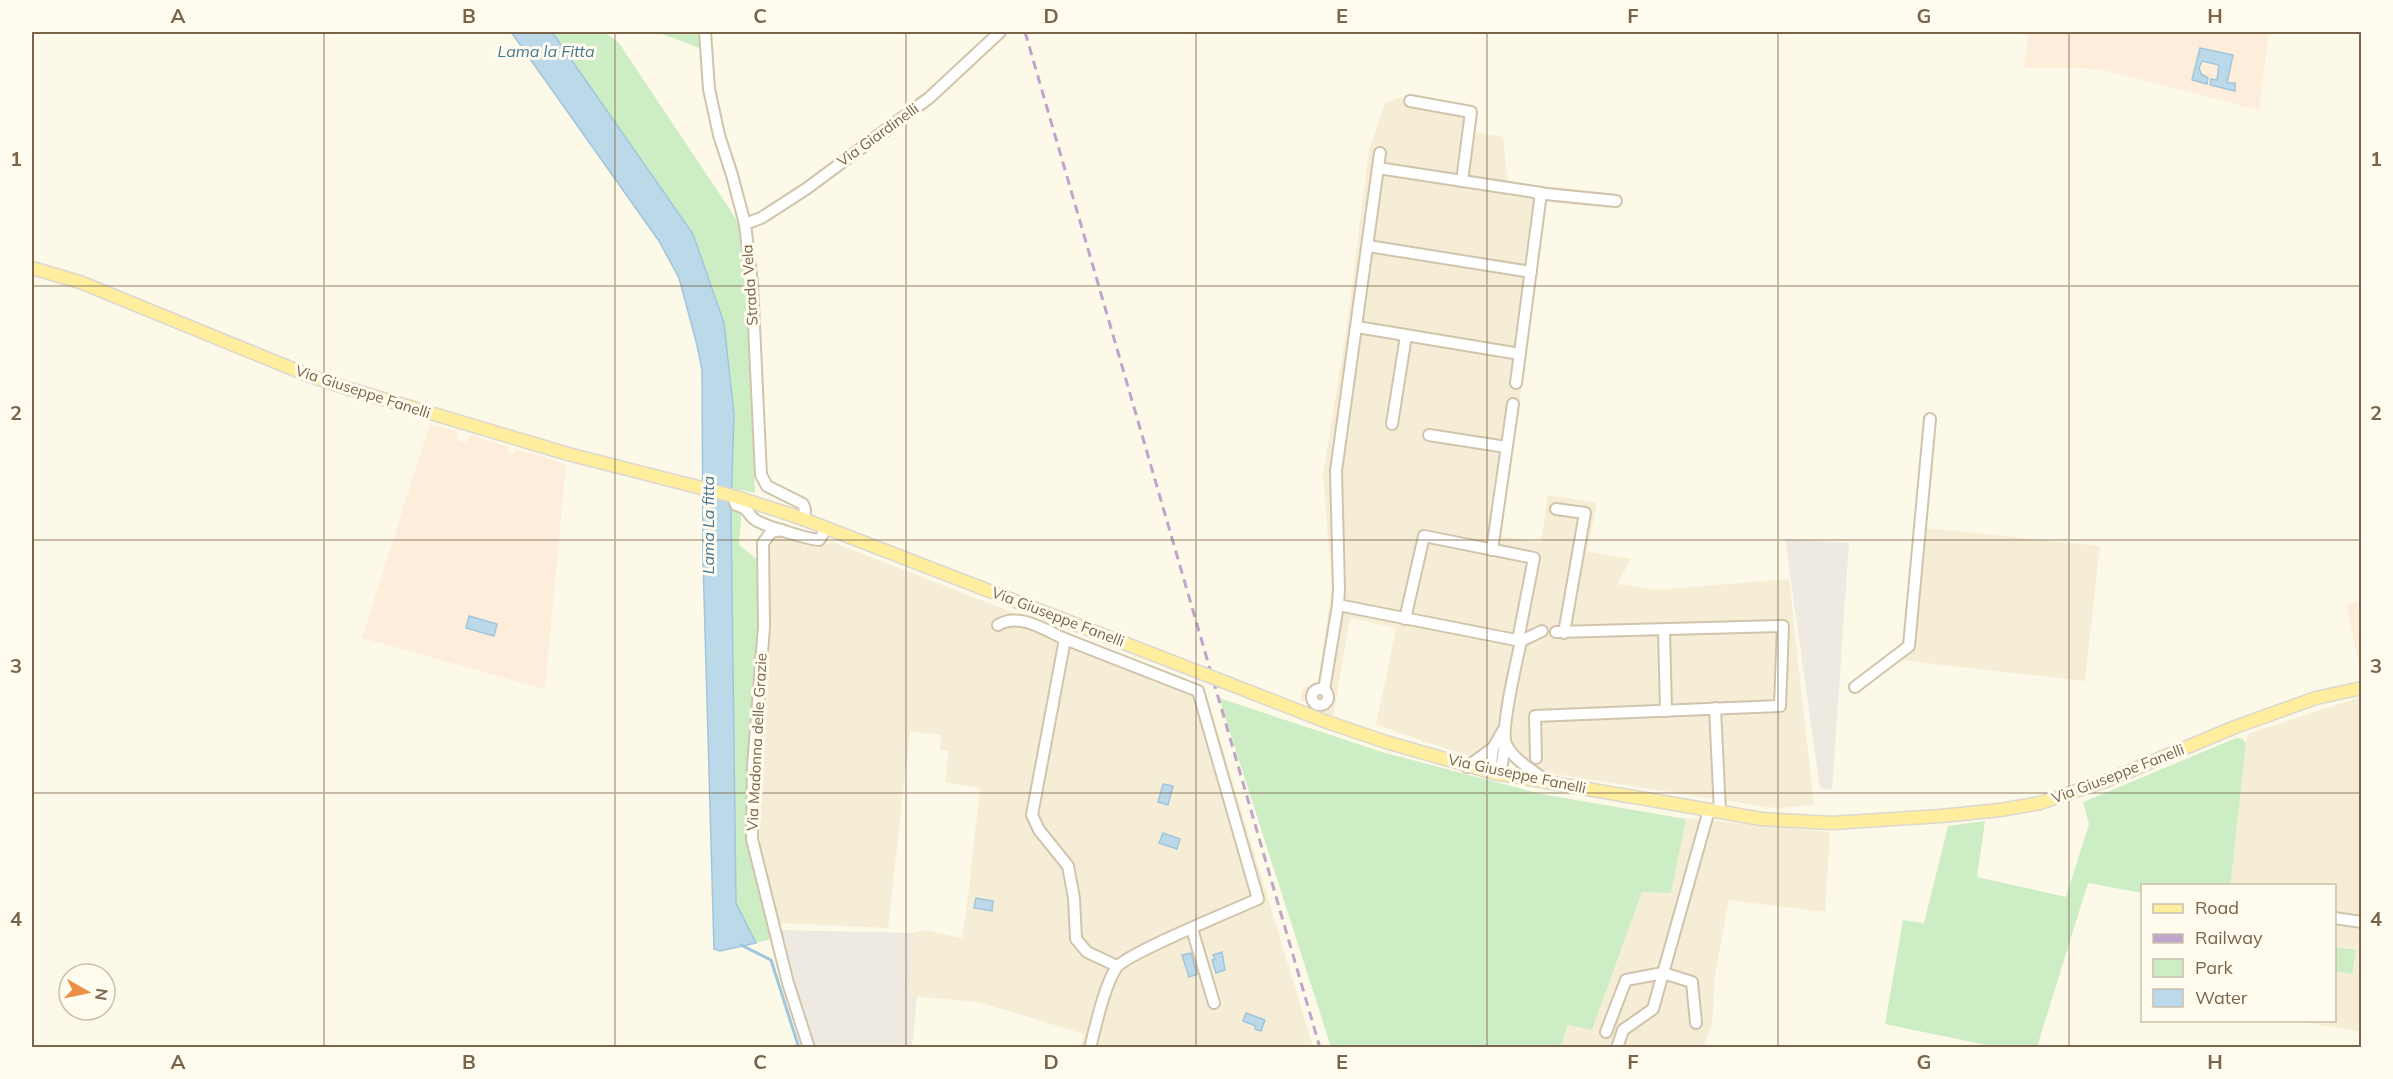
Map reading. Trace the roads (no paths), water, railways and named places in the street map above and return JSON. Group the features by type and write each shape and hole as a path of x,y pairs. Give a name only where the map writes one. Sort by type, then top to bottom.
{"main road":[{"name":"Via Giuseppe Fanelli","path":"32,268 80,282 310,376 343,387 568,454 733,496 804,520 1337,726 1467,767 1494,773 1779,820 1833,823 1953,815 2040,803 2106,781 2361,680"},
{"name":"Via Giuseppe Fanelli","path":"2325,696 2361,688"}],"street":[{"name":"Strada Vela","path":"705,32 709,89 719,135 744,224 752,283 761,476 767,486 803,504 804,520"},
{"name":"Via Giardinelli","path":"744,224 761,218 806,189 929,98 1000,32"},
{"path":"1410,101 1471,112 1462,181"},
{"path":"1324,690 1339,589 1336,471 1380,153"},
{"path":"1378,168 1541,194"},
{"path":"1378,168 1541,194 1616,201"},
{"path":"1516,383 1541,194"},
{"path":"1368,246 1531,272"},
{"path":"1357,327 1520,354"},
{"path":"1392,424 1406,336"},
{"path":"1492,550 1513,404"},
{"path":"1855,687 1909,646 1930,419"},
{"path":"1429,435 1506,447"},
{"path":"733,496 736,505 748,510 755,520 782,530 819,540 827,528"},
{"path":"1536,758 1534,716 1780,706 1783,626 1560,632 1586,513 1556,509"},
{"name":"Via Madonna delle Grazie","path":"782,530 771,532 763,543 764,627 753,766 752,839 785,973 809,1047"},
{"path":"1405,619 1424,536 1534,558 1504,729 1505,744 1502,764 1494,773 1491,764 1493,748 1504,729"},
{"path":"1338,604 1519,641 1542,631"},
{"path":"998,625 1006,620 1017,619 1198,691 1258,899 1142,951 1117,966 1104,997 1090,1047"},
{"path":"1664,630 1666,711"},
{"path":"1065,639 1032,815 1039,830 1068,866 1074,898 1076,939 1087,952 1117,966"},
{"path":"1617,1047 1623,1030 1653,1009 1715,811 1715,708"},
{"path":"1505,744 1515,756 1548,782"},
{"path":"1467,767 1493,748"},
{"path":"2336,918 2361,922"},
{"path":"1192,929 1215,1003"},
{"path":"1606,1032 1626,980 1663,973 1692,982 1696,1023"}],"water":[{"name":"Lama la Fitta","path":"511,32 552,32 693,234 724,323 734,414 731,510 736,903 756,943 720,951 714,949 703,560 702,370 679,278 659,241"},
{"path":"2200,48 2233,55 2227,83 2235,83 2235,91 2210,85 2211,79 2217,80 2219,65 2202,61 2199,68 2201,74 2208,78 2207,84 2192,80"},
{"path":"469,616 497,624 494,636 466,628"},
{"path":"1163,784 1173,786 1168,805 1158,802"},
{"path":"1163,833 1180,839 1177,849 1159,843"},
{"path":"976,898 993,901 992,911 974,908"},
{"path":"1222,952 1225,970 1216,973 1212,960 1215,959 1213,955"},
{"path":"1191,953 1197,974 1189,977 1182,955"},
{"path":"1246,1013 1265,1020 1261,1031 1255,1029 1256,1026 1243,1021"}],"waterway":[{"name":"Lama La fitta","path":"741,945 771,960 799,1048"}],"railway":[{"path":"1025,32 1320,1048"}]}
